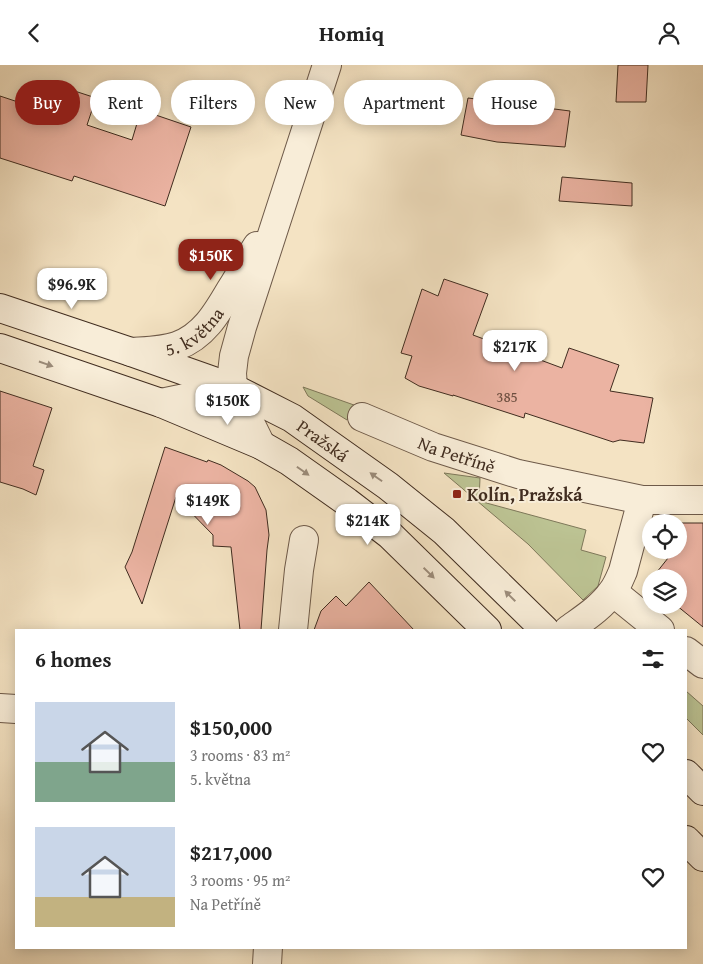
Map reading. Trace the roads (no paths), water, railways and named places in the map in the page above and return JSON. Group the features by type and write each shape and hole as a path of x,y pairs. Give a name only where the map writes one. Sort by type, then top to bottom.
{"street":[{"name":"5. května","path":"232,389 234,356 327,65"},
{"name":"5. května","path":"131,352 167,349 196,336 215,315 282,204"},
{"name":"Pražská","path":"0,308 131,352 232,389 292,419 388,486 444,531 544,629"},
{"name":"Pražská","path":"0,348 161,403 261,445 348,502 390,535 486,629"},
{"path":"161,403 232,389 261,445"},
{"name":"Na Petříně","path":"362,417 433,447 518,474 642,500 703,501"},
{"path":"569,629 604,602 613,592 623,571 642,500"},
{"path":"293,629 304,540"},
{"path":"613,592 659,629"},
{"path":"687,652 703,664"},
{"path":"0,708 15,709"},
{"path":"687,775 703,791"},
{"path":"687,841 703,857"},
{"path":"267,964 268,949"}],"place":[{"name":"Kolín, Pražská","path":"457,494"}]}
